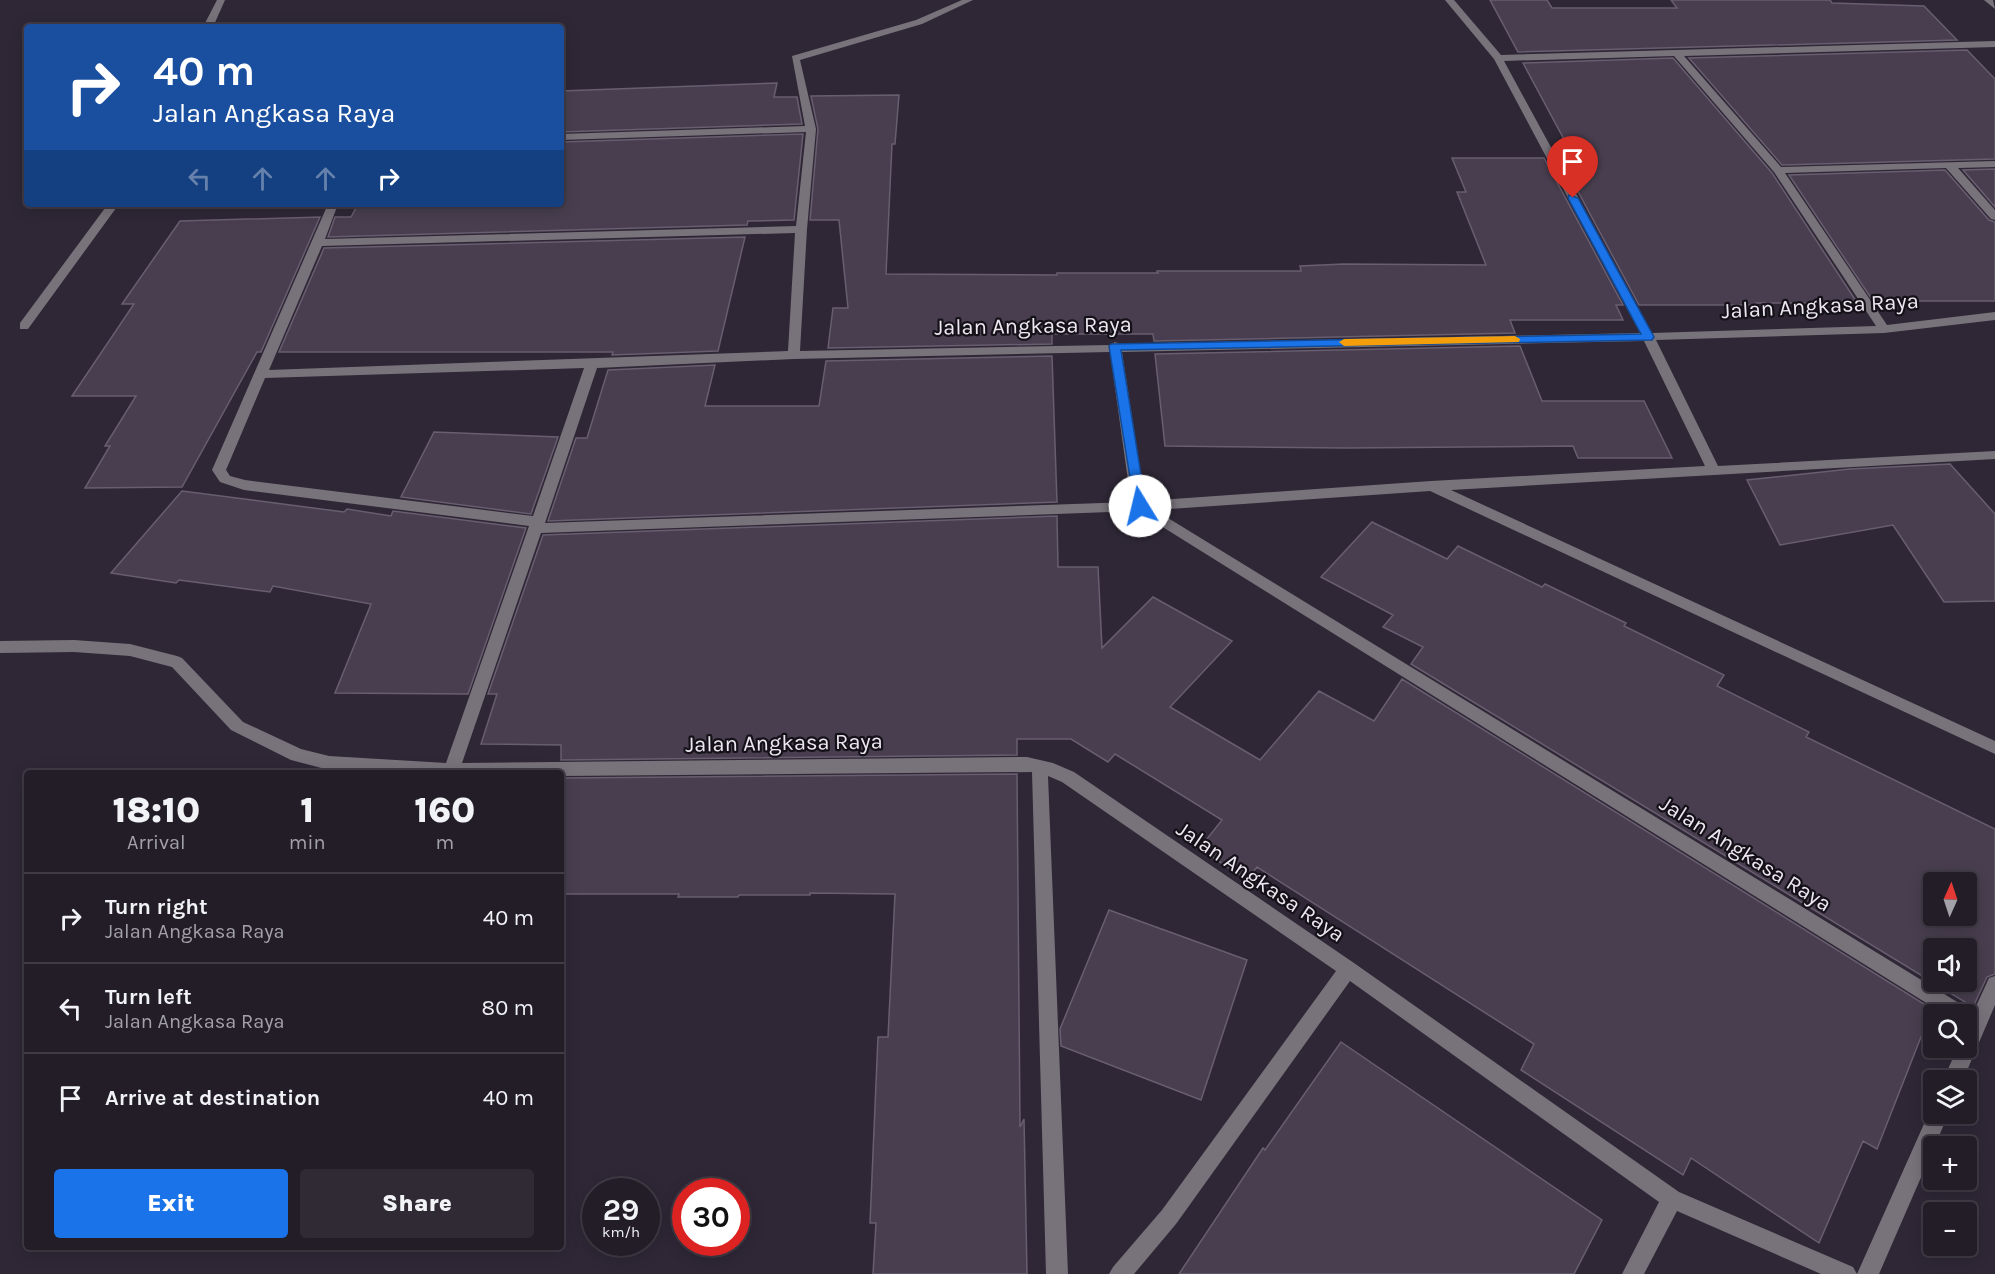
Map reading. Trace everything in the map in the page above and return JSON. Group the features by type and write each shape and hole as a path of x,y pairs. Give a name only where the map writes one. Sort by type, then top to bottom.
{"street":[{"path":"209,24 221,0"},
{"path":"794,355 801,229 811,129 795,58 919,22 969,0"},
{"path":"1449,0 1498,58 1648,337 1714,471"},
{"path":"1988,0 1995,6"},
{"path":"1498,58 1995,44"},
{"path":"1677,53 1778,170 1884,329"},
{"path":"564,137 811,129"},
{"path":"1778,170 1995,164"},
{"path":"1949,165 1995,217"},
{"path":"24,326 112,207"},
{"path":"332,207 219,470 225,478 244,485 538,525 1140,506 1431,486 1995,455"},
{"path":"318,243 801,229"},
{"name":"Jalan Angkasa Raya","path":"262,374 1115,346 1648,337 1884,329 1995,316"},
{"path":"1115,346 1140,506"},
{"path":"452,770 592,364"},
{"path":"1431,486 1995,748"},
{"name":"Jalan Angkasa Raya","path":"1140,506 1944,1004"},
{"name":"Jalan Angkasa Raya","path":"0,647 74,646 130,650 177,662 237,726 297,755 329,763 452,770 1027,764 1040,766 1068,777 1348,969 1672,1199 1846,1274"},
{"path":"1040,766 1057,1274"},
{"name":"Jalan Angkasa Raya","path":"1120,1274 1169,1217 1348,969"},
{"path":"1977,1014 1995,984"},
{"path":"1868,1274 1934,1124"},
{"path":"1633,1274 1672,1199"}],"building":[{"path":"1490,0 1547,0 1552,8 1677,8 1671,0 1830,0 1832,3 1924,6 1957,40 1518,52"},
{"path":"1967,50 1995,79 1995,159 1782,165 1689,58"},
{"path":"1673,58 1772,173 1856,301 1756,303 1758,305 1639,305 1560,158 1574,158 1523,63"},
{"path":"777,83 774,97 797,97 802,124 564,132 564,91"},
{"path":"899,95 895,144 892,144 886,274 1057,275 1057,273 1158,273 1157,271 1301,271 1300,266 1344,264 1486,265 1457,192 1466,192 1452,158 1544,158 1623,305 1616,305 1623,320 1510,320 1515,333 1154,341 1153,334 1052,334 1052,344 828,348 833,308 848,308 839,220 810,220 818,129 811,96"},
{"path":"803,134 794,220 748,221 747,225 328,237 335,217 351,217 356,207 564,207 564,142"},
{"path":"1995,169 1995,207 1963,170"},
{"path":"1945,170 1989,220 1995,222 1995,301 1873,301 1789,175"},
{"path":"320,217 261,352 257,352 182,487 85,488 110,446 105,446 136,396 72,396 134,304 122,304 180,221"},
{"path":"745,237 718,351 612,355 613,352 279,352 324,248"},
{"path":"1520,346 1542,401 1644,401 1672,458 1578,458 1573,446 1345,448 1165,446 1155,354"},
{"path":"1052,356 1057,502 548,521 576,438 587,438 608,370 715,365 705,406 819,406 826,361"},
{"path":"434,432 558,437 531,514 401,497"},
{"path":"1950,464 1995,514 1995,601 1944,602 1893,525 1780,545 1747,480 1850,469"},
{"path":"182,491 344,512 347,509 391,516 393,511 526,528 468,694 335,693 371,604 273,586 270,592 179,580 176,583 111,573"},
{"path":"1057,516 1058,567 1098,567 1102,648 1153,597 1232,641 1170,707 1260,760 1319,691 1374,721 1402,679 1924,1004 1923,1032 1877,1149 1863,1141 1819,1243 1691,1158 1683,1175 1521,1070 1534,1044 1257,867 1247,879 1199,849 1222,820 1115,754 1108,762 1071,739 1017,739 1017,755 561,760 561,745 481,744 497,694 488,694 543,535"},
{"path":"1372,522 1447,559 1458,546 1542,587 1545,584 1626,623 1624,626 1724,675 1717,686 1809,732 1806,737 1995,829 1995,974 1987,977 1974,1004 1968,1004 1948,992 1977,992 1977,938 1923,938 1923,976 1411,664 1423,647 1383,627 1393,615 1321,577"},
{"path":"1017,774 1020,1127 1024,1119 1027,1274 873,1274 876,1223 870,1223 878,1037 888,1037 895,894 810,893 810,895 678,897 679,894 564,894 564,778"},
{"path":"1109,910 1247,960 1201,1100 1061,1046 1060,1029"},
{"path":"1341,1042 1602,1220 1574,1274 1179,1274 1263,1148 1265,1150"}],"slow traffic":[{"path":"1344,342 1515,339"}],"route":[{"path":"1140,506 1115,346 1648,337 1573,198"}]}
